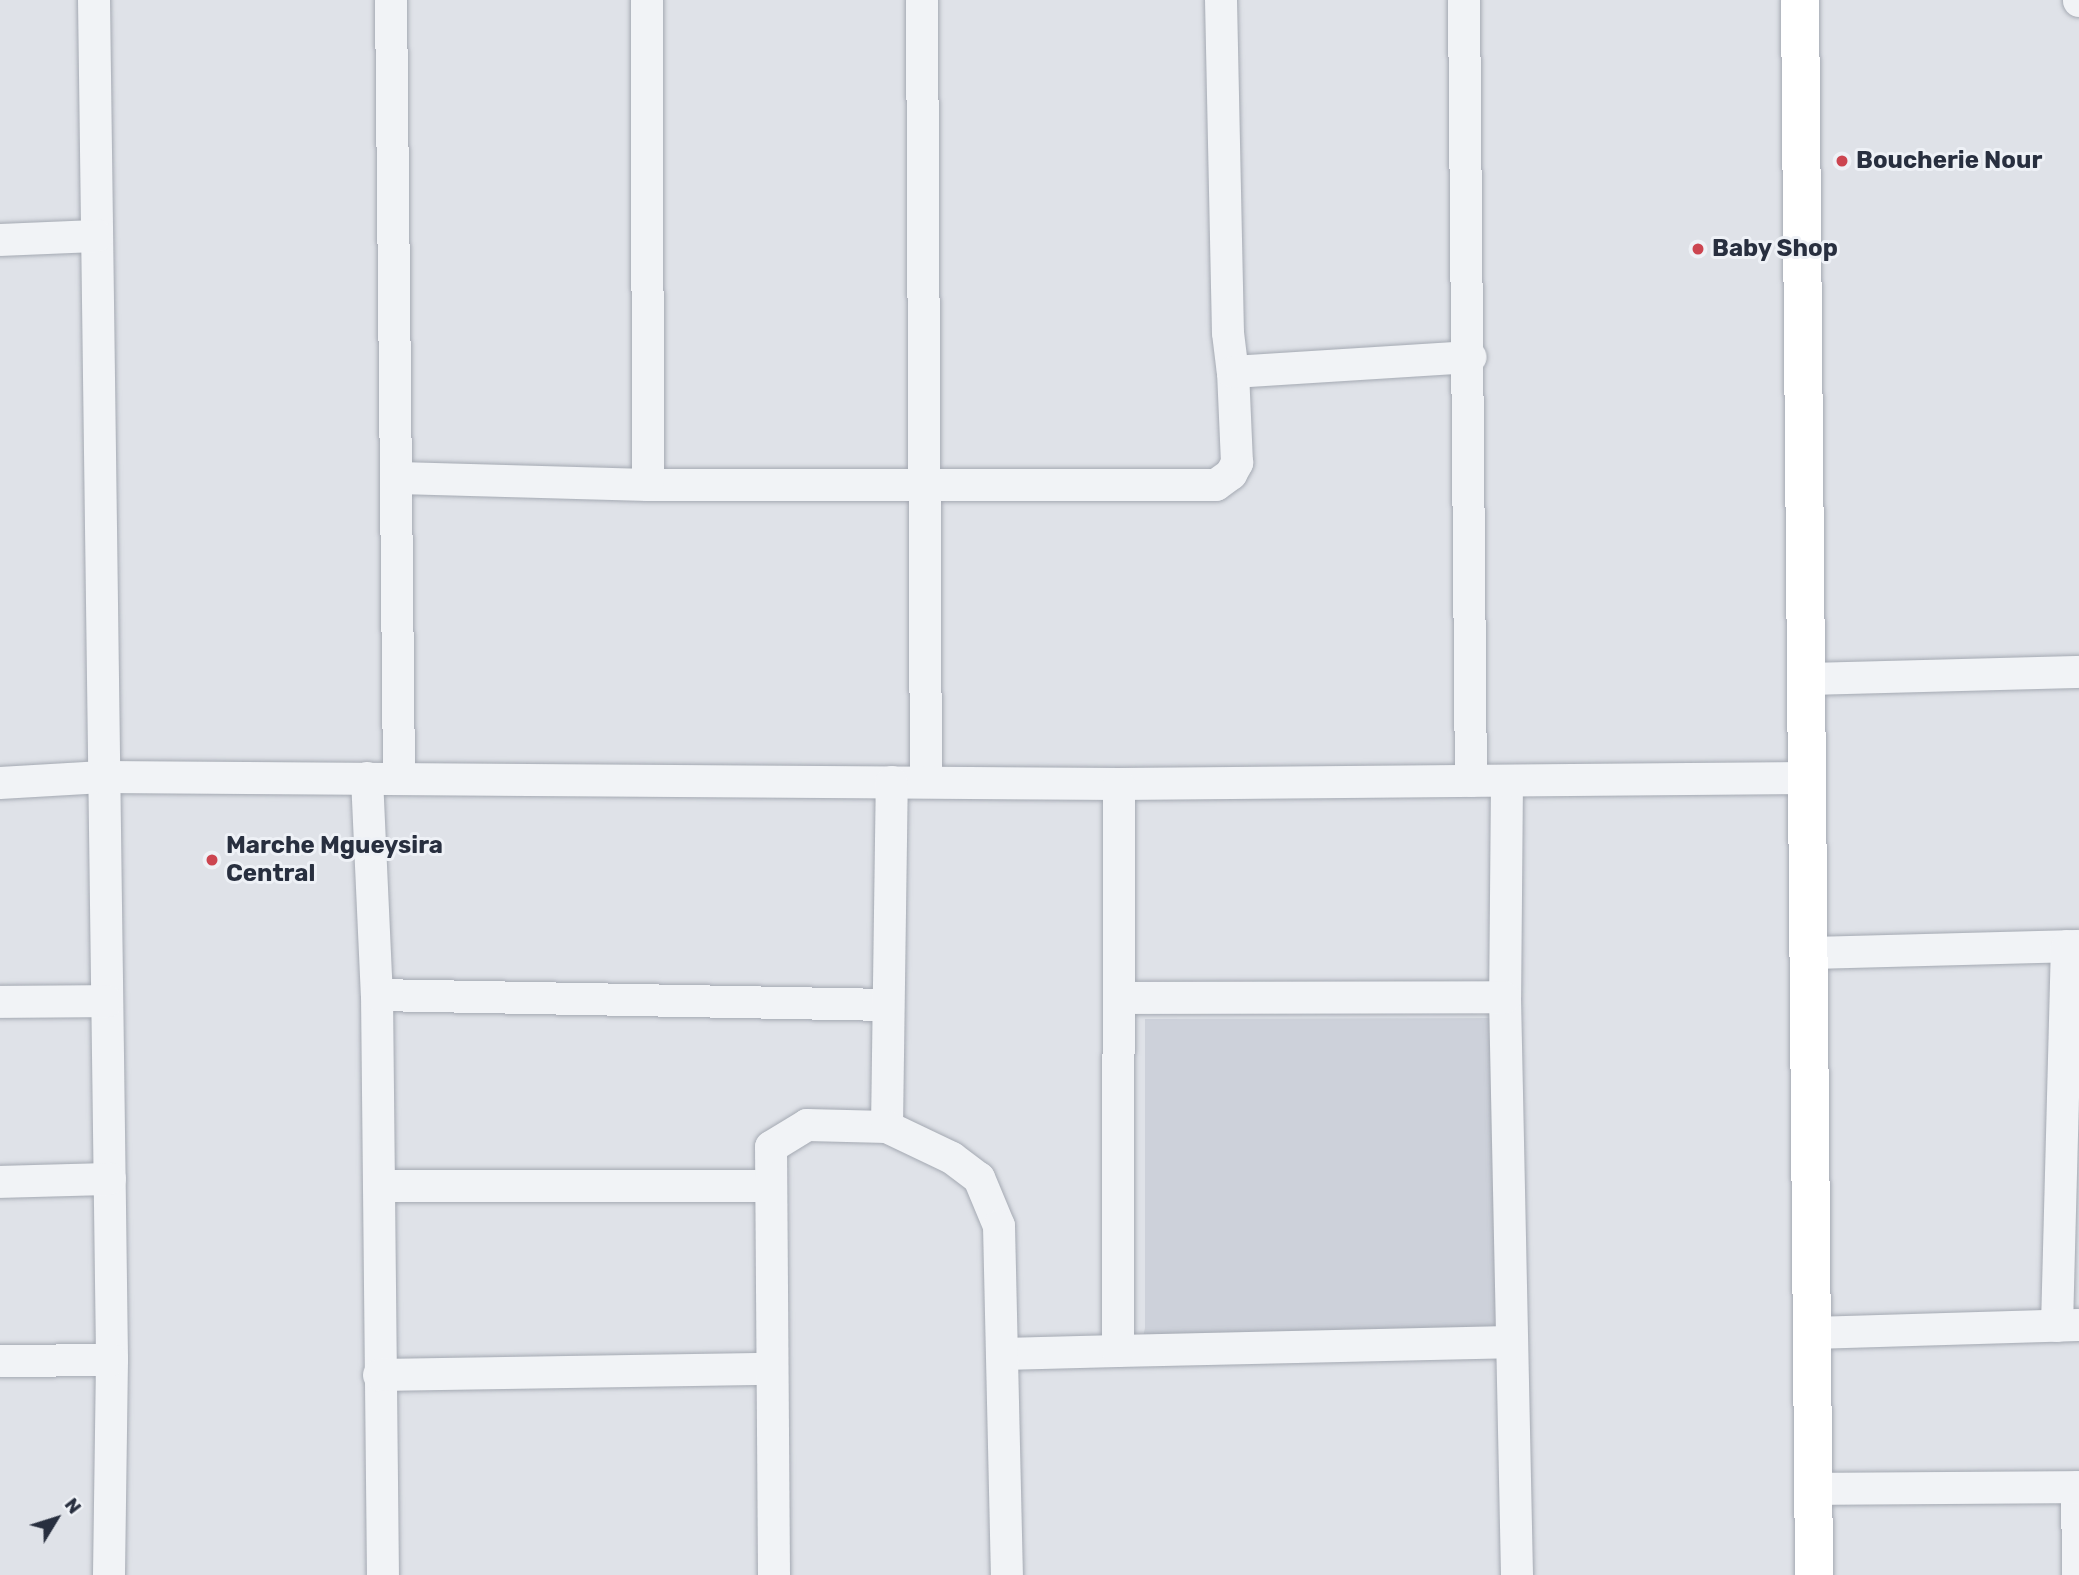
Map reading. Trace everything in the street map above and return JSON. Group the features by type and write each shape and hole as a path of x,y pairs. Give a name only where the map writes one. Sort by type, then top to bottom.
{"main road":[{"path":"1800,0 1814,1575"}],"street":[{"path":"94,0 112,1360 109,1575"},
{"path":"391,0 399,478 399,778"},
{"path":"648,0 648,485"},
{"path":"922,0 926,781"},
{"path":"399,478 648,485 1216,485 1231,474 1237,463 1233,372 1227,333 1220,0"},
{"path":"1464,0 1464,229 1471,357 1471,781"},
{"path":"0,240 97,236"},
{"path":"1233,372 1471,357"},
{"path":"1806,679 2079,672"},
{"path":"0,783 103,777 926,781 1119,785 1807,778"},
{"path":"367,778 377,995 383,1575"},
{"path":"1507,781 1505,997 1517,1575"},
{"path":"887,1127 892,782"},
{"path":"1118,1351 1119,785"},
{"path":"1809,953 2073,946 2068,1325 1812,1333"},
{"path":"377,995 888,1005"},
{"path":"1119,998 1505,997"},
{"path":"0,1002 107,1001"},
{"path":"774,1575 771,1147 807,1125 887,1127 952,1158 979,1178 999,1226 1007,1575"},
{"path":"0,1182 110,1179"},
{"path":"379,1186 770,1186"},
{"path":"1003,1354 1512,1342"},
{"path":"0,1361 112,1360"},
{"path":"379,1375 772,1368"},
{"path":"1814,1489 2078,1487 2078,1575"}],"shaded area":[{"path":"1490,1018 1500,1336 1141,1345 1145,1328 1145,1019"}],"place":[{"name":"Boucherie Nour","path":"1842,161"},
{"name":"Baby Shop","path":"1698,249"},
{"name":"Marche Mgueysira Central","path":"212,860"}]}
